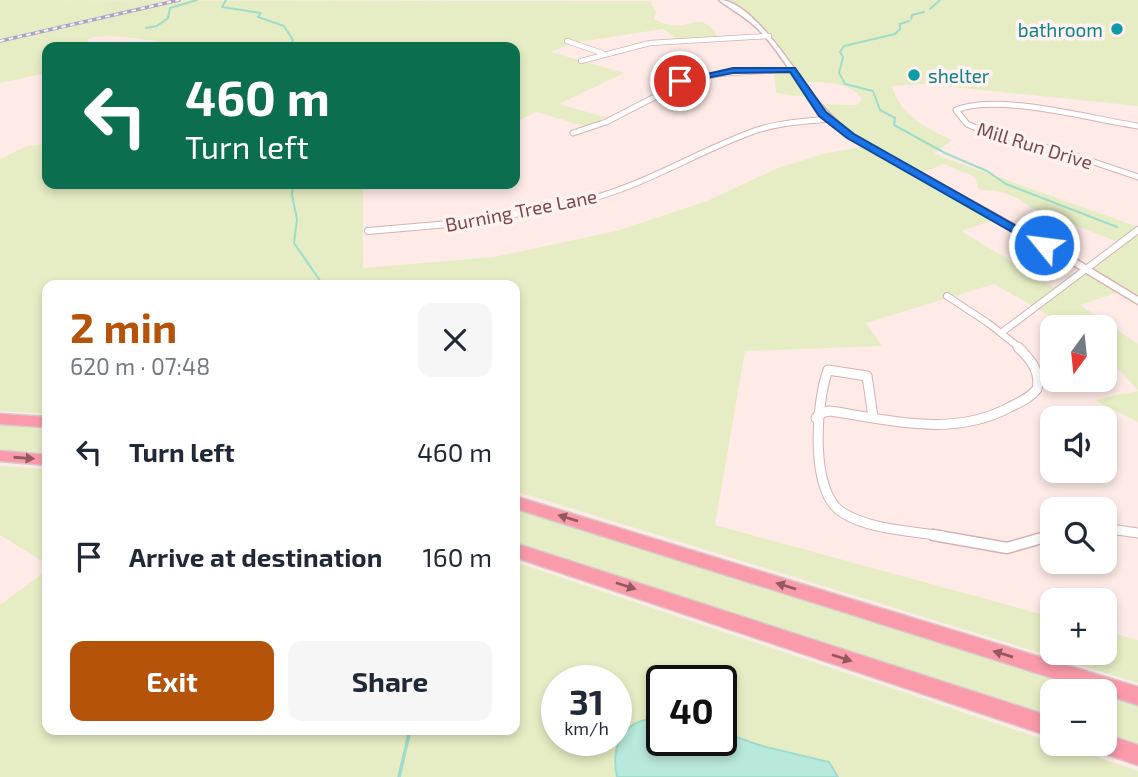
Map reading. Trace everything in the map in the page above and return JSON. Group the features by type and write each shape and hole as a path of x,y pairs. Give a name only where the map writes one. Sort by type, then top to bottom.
{"highway":[{"path":"0,419 42,422"},
{"path":"0,456 42,460"},
{"path":"520,504 1138,696"},
{"path":"520,552 1040,723"},
{"path":"1117,748 1138,755"}],"street":[{"path":"721,0 758,23 828,118 858,141 1138,301"},
{"path":"581,61 669,40 769,36"},
{"path":"567,41 602,54"},
{"path":"573,133 606,122 678,83 730,73 792,69"},
{"name":"Mill Run Drive","path":"1138,126 1014,107 970,104 956,110 967,124 983,131 1067,153 1138,177"},
{"name":"Burning Tree Lane","path":"368,231 472,222 582,201 651,179 750,132 828,118"},
{"path":"1001,333 1138,230"},
{"path":"816,418 820,413 830,411 922,424 960,425 991,418 1028,397 1038,387 1037,369 1026,354 1001,333 947,296"},
{"path":"873,417 867,376 830,369 818,401 816,436 828,495 836,508 854,518 1007,548 1040,538"},
{"path":"1117,530 1138,533"}],"green space":[{"path":"0,0 650,1 656,12 654,19 678,26 701,22 718,37 677,39 663,29 573,43 551,52 624,73 559,104 605,117 587,127 537,112 520,120 520,42 159,42 124,37 96,37 87,40 89,42 42,42 42,74 0,83 0,41 104,17 0,40"},
{"path":"721,0 1138,0 1138,106 924,84 892,86 908,113 923,125 952,140 934,154 1138,227 1138,301 1122,291 1080,305 1095,315 1048,315 994,284 866,323 882,346 745,351 715,525 1040,614 1040,653 520,493 520,280 42,280 42,414 0,411 0,159 27,146 42,144 42,189 369,189 363,190 363,268 494,257 616,231 707,201 778,168 823,154 866,146 815,104 857,105 862,99 857,93 835,84 801,82 811,98 776,93 774,71 791,70 758,23","holes":["944,164 975,177 980,189 1010,195 1030,207 1120,243 1059,290 961,231 998,219 918,174"]},
{"path":"1117,330 1138,344 1138,390 1117,368"},
{"path":"1138,391 1138,422 1117,412 1117,406 1106,406 1094,400"},
{"path":"0,423 42,426 42,453 0,451"},
{"path":"0,466 42,469 42,561 0,535"},
{"path":"520,511 1060,679 1040,679 1040,714 520,544"},
{"path":"520,564 1040,738 1040,756 1093,756 1138,771 1138,777 838,777 829,762 737,737 737,665 646,665 646,722 632,739 632,665 541,665 541,756 617,756 613,761 617,777 0,777 0,605 42,574 42,735 520,735"},
{"path":"1117,634 1138,640 1138,683 1080,665 1117,665"},
{"path":"1117,697 1138,704 1138,746 1117,739"}],"water":[{"path":"646,720 646,756 737,756 737,737 829,762 838,777 617,777 615,756 632,756 632,726"}],"waterway":[{"path":"146,28 157,26 168,18 170,8 197,0"},
{"path":"226,0 222,7 261,13 258,17 284,26 293,40 292,42"},
{"path":"930,9 940,0"},
{"path":"911,19 912,15 924,12"},
{"path":"842,78 839,73 843,57 840,52 844,46 895,34 900,29 900,24 909,21"},
{"path":"843,80 845,84 873,91 880,110 895,118 894,125 945,153 987,171 1006,184 1117,227"},
{"path":"293,189 297,219 294,243 320,280"},
{"path":"399,777 409,735"}],"railway":[{"path":"0,41 179,0"}],"place":[{"name":"bathroom","path":"1117,29"},
{"name":"shelter","path":"914,75"}],"route":[{"path":"680,81 733,70 792,69 833,124 1044,245"}]}
